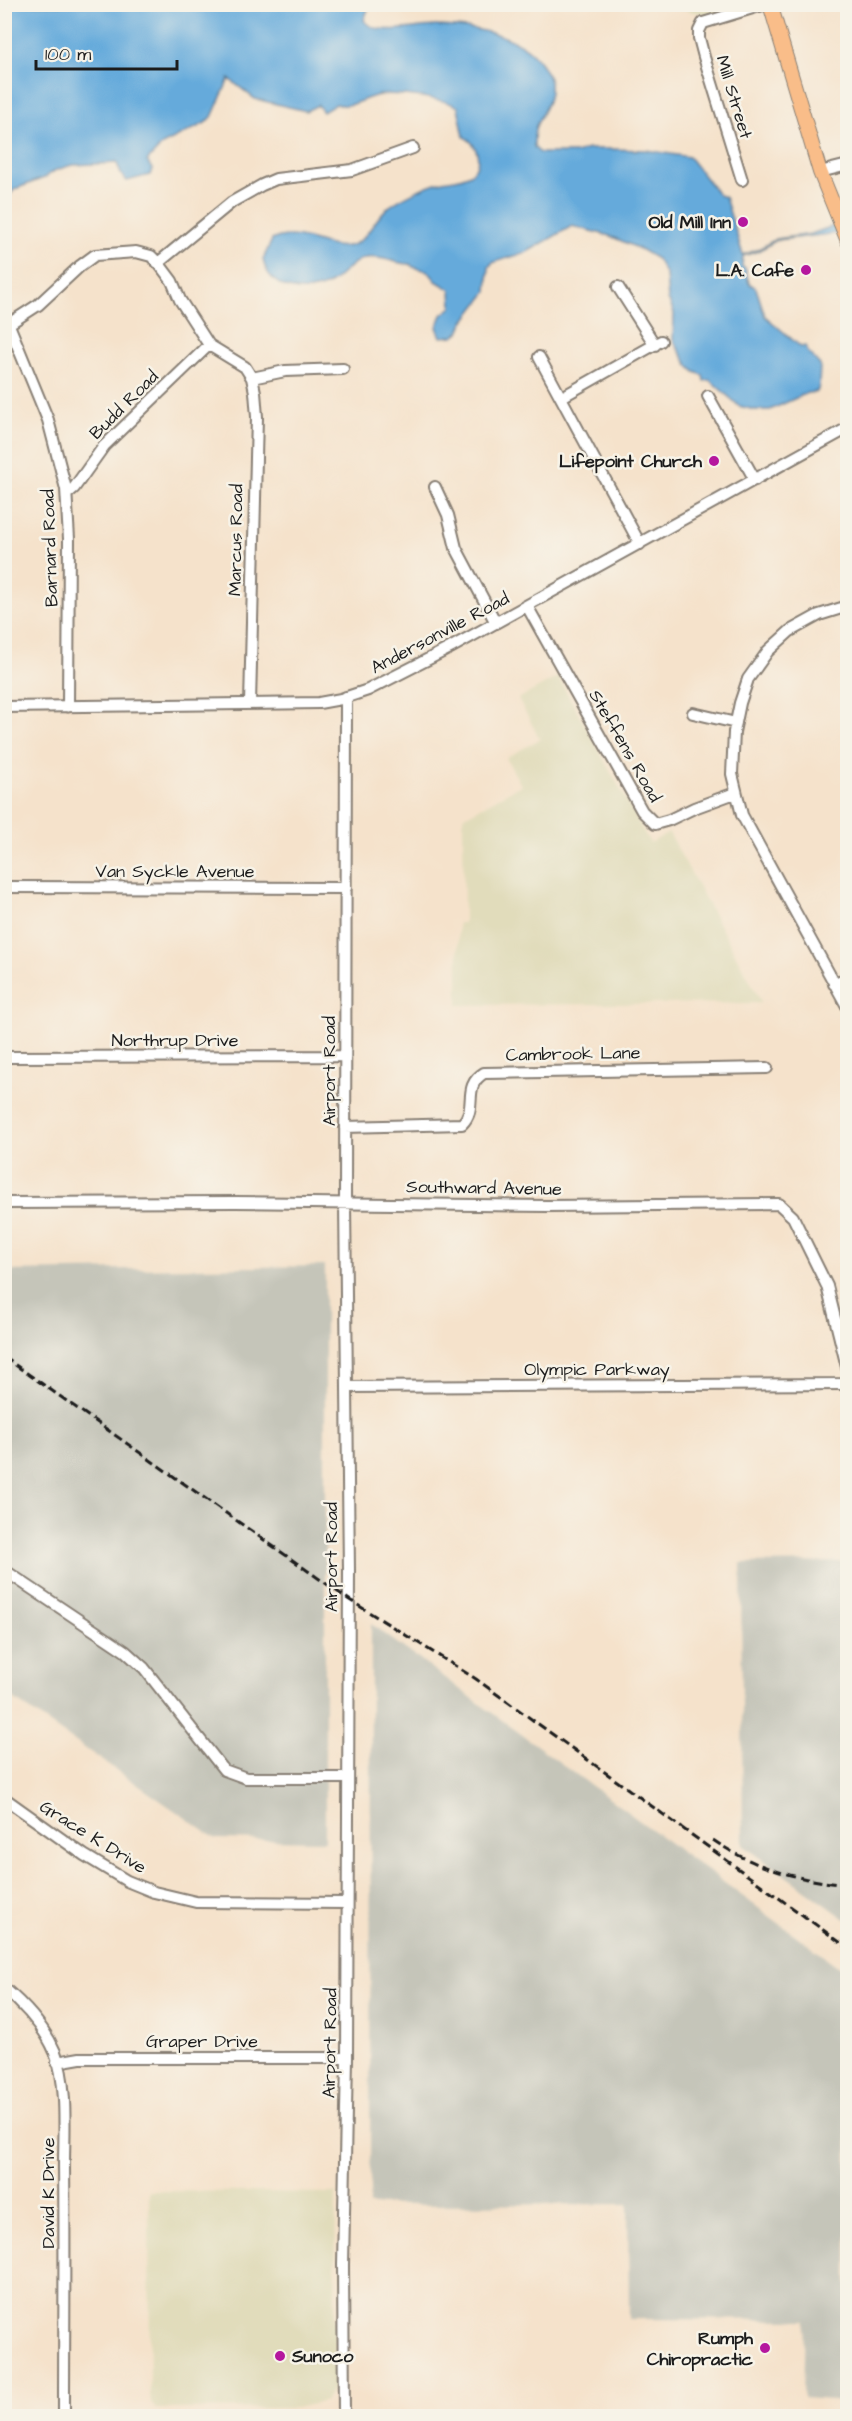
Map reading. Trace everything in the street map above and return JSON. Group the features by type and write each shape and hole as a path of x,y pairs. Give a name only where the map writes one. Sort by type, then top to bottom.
{"main road":[{"path":"768,4 820,172 847,239"}],"street":[{"name":"Mill Street","path":"742,180 704,57 699,31 703,24 768,4"},
{"path":"158,263 232,202 262,185 276,179 352,170 414,148"},
{"path":"820,172 848,165"},
{"path":"7,326 38,305 95,255 136,252 150,256 172,280 180,300 209,345 245,367 252,378 285,371 343,369"},
{"path":"562,397 658,343 618,287"},
{"name":"Barnard Road","path":"7,326 48,420 67,494 68,707"},
{"name":"Budd Road","path":"67,494 74,488 104,446 209,345"},
{"path":"539,357 640,544"},
{"name":"Marcus Road","path":"250,704 257,417 252,378"},
{"path":"708,396 755,480"},
{"name":"Andersonville Road","path":"4,707 319,703 346,698 378,685 496,623 848,428"},
{"path":"435,487 448,515 456,548 496,623"},
{"name":"Steffens Road","path":"527,606 630,791 650,821 655,824 669,820 735,793"},
{"path":"848,606 819,615 790,631 768,651 748,679 736,723 732,766 735,793 742,815 848,1008"},
{"name":"Airport Road","path":"344,2416 343,2265 347,2058 348,1778 345,1203 346,698"},
{"path":"693,713 736,723"},
{"name":"Van Syckle Avenue","path":"4,887 345,888"},
{"path":"834,984 848,977"},
{"name":"Northrup Drive","path":"4,1057 345,1056"},
{"name":"Cambrook Lane","path":"345,1127 462,1124 467,1119 470,1109 472,1084 484,1073 767,1068"},
{"name":"Southward Avenue","path":"4,1203 345,1203 547,1206 779,1204 793,1217 827,1286 848,1371"},
{"name":"Olympic Parkway","path":"347,1387 848,1384"},
{"path":"4,1570 125,1651 144,1668 224,1770 246,1778 348,1778"},
{"name":"Grace K Drive","path":"4,1798 92,1860 127,1881 154,1892 196,1902 347,1903"},
{"name":"David K Drive","path":"4,1988 18,2000 56,2053 63,2102 64,2416"},
{"name":"Graper Drive","path":"57,2062 80,2058 347,2058"}],"shaded area":[{"path":"747,4 707,15 661,5"},
{"path":"558,677 650,843 669,833 762,1003 458,1005 458,923 464,923 463,817 521,785 506,758 540,739 518,699"},
{"path":"325,1266 325,1841 216,1839 5,1693 4,1271"},
{"path":"848,1562 847,1920 743,1845 741,1563"},
{"path":"371,1624 847,1973 847,2401 803,2398 805,2320 629,2319 628,2204 370,2205"},
{"path":"149,2191 336,2193 334,2385 326,2401 296,2408 155,2409 150,2396"}],"water":[{"path":"370,4 364,20 377,28 387,30 438,26 481,30 510,39 533,54 542,65 550,82 548,102 535,131 534,147 540,153 576,153 588,149 646,150 689,157 719,195 725,197 743,255 776,239 811,234 847,221 848,232 777,240 758,251 743,256 742,267 745,268 749,283 756,288 765,316 801,347 806,346 807,351 820,365 817,392 807,393 770,410 755,410 739,406 710,380 704,381 703,375 695,372 688,365 673,340 674,313 668,299 666,275 657,259 610,236 572,226 527,252 492,263 489,267 487,292 454,336 441,337 437,327 442,315 452,307 451,290 436,281 428,271 410,264 365,258 356,262 331,283 311,290 290,288 272,278 266,270 263,259 272,240 292,236 333,246 352,245 363,238 385,210 395,203 428,186 462,177 474,170 477,165 477,154 472,143 464,137 458,107 443,101 387,94 353,104 336,104 323,112 318,105 306,111 255,99 229,79 212,117 205,123 162,145 147,161 152,169 150,175 127,181 121,174 117,163 72,165 15,189 5,200 5,5"}],"railway":[{"path":"4,1357 348,1599 476,1679 848,1948"},
{"path":"713,1840 744,1858 777,1871 812,1880 848,1885"}],"place":[{"name":"Old Mill Inn","path":"743,222"},
{"name":"L.A. Cafe","path":"806,270"},
{"name":"Lifepoint Church","path":"714,461"},
{"name":"Rumph Chiropractic","path":"765,2348"},
{"name":"Sunoco","path":"280,2356"}]}
